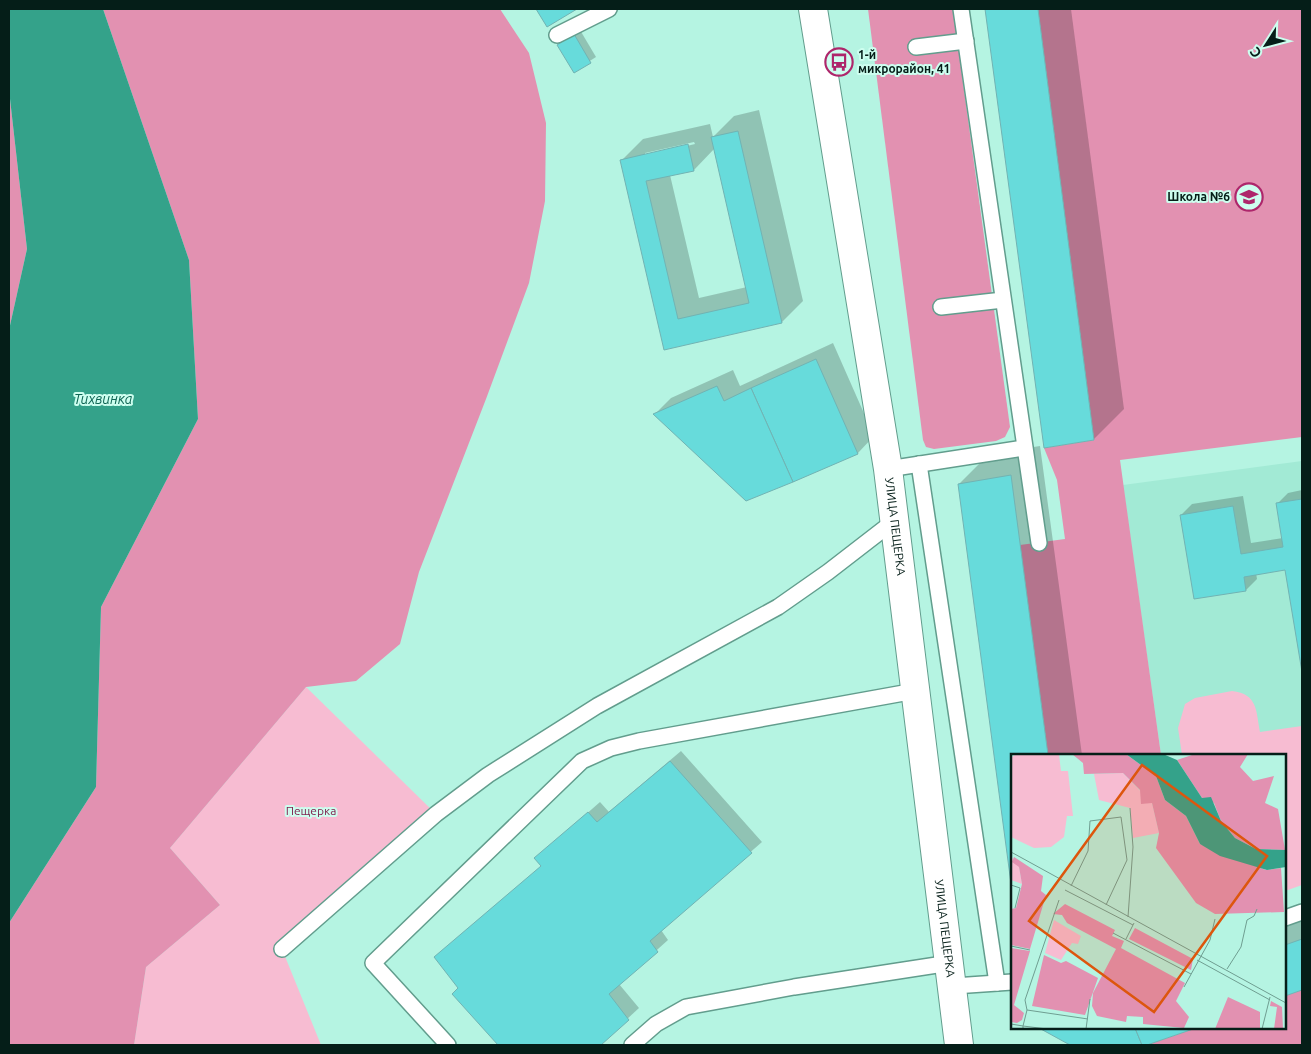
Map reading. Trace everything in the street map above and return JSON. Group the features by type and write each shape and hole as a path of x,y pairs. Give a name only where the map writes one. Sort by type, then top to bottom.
{"street":[{"name":"УЛИЦА ПЕЩЕРКА","path":"813,9 888,468 952,974 959,1045"}],"lane":[{"path":"557,35 610,9"},
{"path":"961,9 1039,543"},
{"path":"916,47 966,40"},
{"path":"941,307 1003,300"},
{"path":"888,468 1024,448"},
{"path":"919,464 996,983"},
{"path":"282,949 436,814 488,775 597,706 778,607 828,572 894,521"},
{"path":"448,1045 373,963 582,761 611,748 639,741 915,691"},
{"path":"1286,918 1302,912"},
{"path":"632,1045 656,1024 686,1007 784,989 952,974 996,983 1011,982"}],"shaded area":[{"path":"103,9 500,9 529,53 546,123 545,201 529,283 419,572 400,644 356,681 306,687 170,848 220,905 146,967 134,1045 9,1045 9,923 96,787 101,607 198,419 189,260"},
{"path":"868,9 953,9 1010,427 1005,437 996,441 934,449 926,447 923,440"},
{"path":"1038,9 1302,9 1302,437 1120,460 1161,754 1048,754 1020,545 1065,539 1057,480 1044,448 1094,440"},
{"path":"9,90 27,249 9,330"},
{"path":"1302,461 1302,814 1286,754 1161,754 1123,485"},
{"path":"1302,990 1302,1045 1147,1045 1193,1029 1286,1029 1286,996"}],"green space":[{"name":"Пещерка","path":"306,687 436,814 282,949 321,1045 134,1045 146,967 220,905 170,848"},
{"path":"1232,691 1241,693 1247,696 1254,705 1260,732 1302,726 1302,885 1286,891 1286,754 1182,754 1178,728 1185,704 1195,698"}],"water":[{"name":"Тихвинка","path":"9,9 103,9 189,260 198,419 101,607 96,787 9,923 9,330 27,249 9,90"}],"building":[{"path":"536,9 577,9 547,27"},
{"path":"985,9 1038,9 1094,440 1044,448"},
{"path":"574,34 591,63 574,73 557,45"},
{"path":"738,131 782,323 664,350 620,160 688,144 694,171 646,181 678,319 749,303 711,137"},
{"path":"816,359 858,454 793,482 751,388"},
{"path":"717,386 724,401 751,388 793,482 746,501 653,414"},
{"path":"1011,475 1048,754 1011,754 1011,883 958,484"},
{"path":"1302,499 1302,672 1285,570 1244,577 1246,591 1194,599 1180,515 1233,506 1241,554 1283,547 1276,503"},
{"path":"670,761 752,853 650,941 658,952 609,994 629,1020 601,1045 498,1045 452,994 458,988 434,957 541,866 534,858 588,812 597,822"},
{"path":"1302,939 1302,990 1286,996 1286,945"},
{"path":"1041,1029 1135,1029 1142,1045 1070,1045"},
{"path":"1135,1029 1193,1029 1147,1045 1142,1045"}],"place":[{"name":"1-й микрорайон, 41","path":"839,62"},
{"name":"Школа №6","path":"1249,197"}]}
